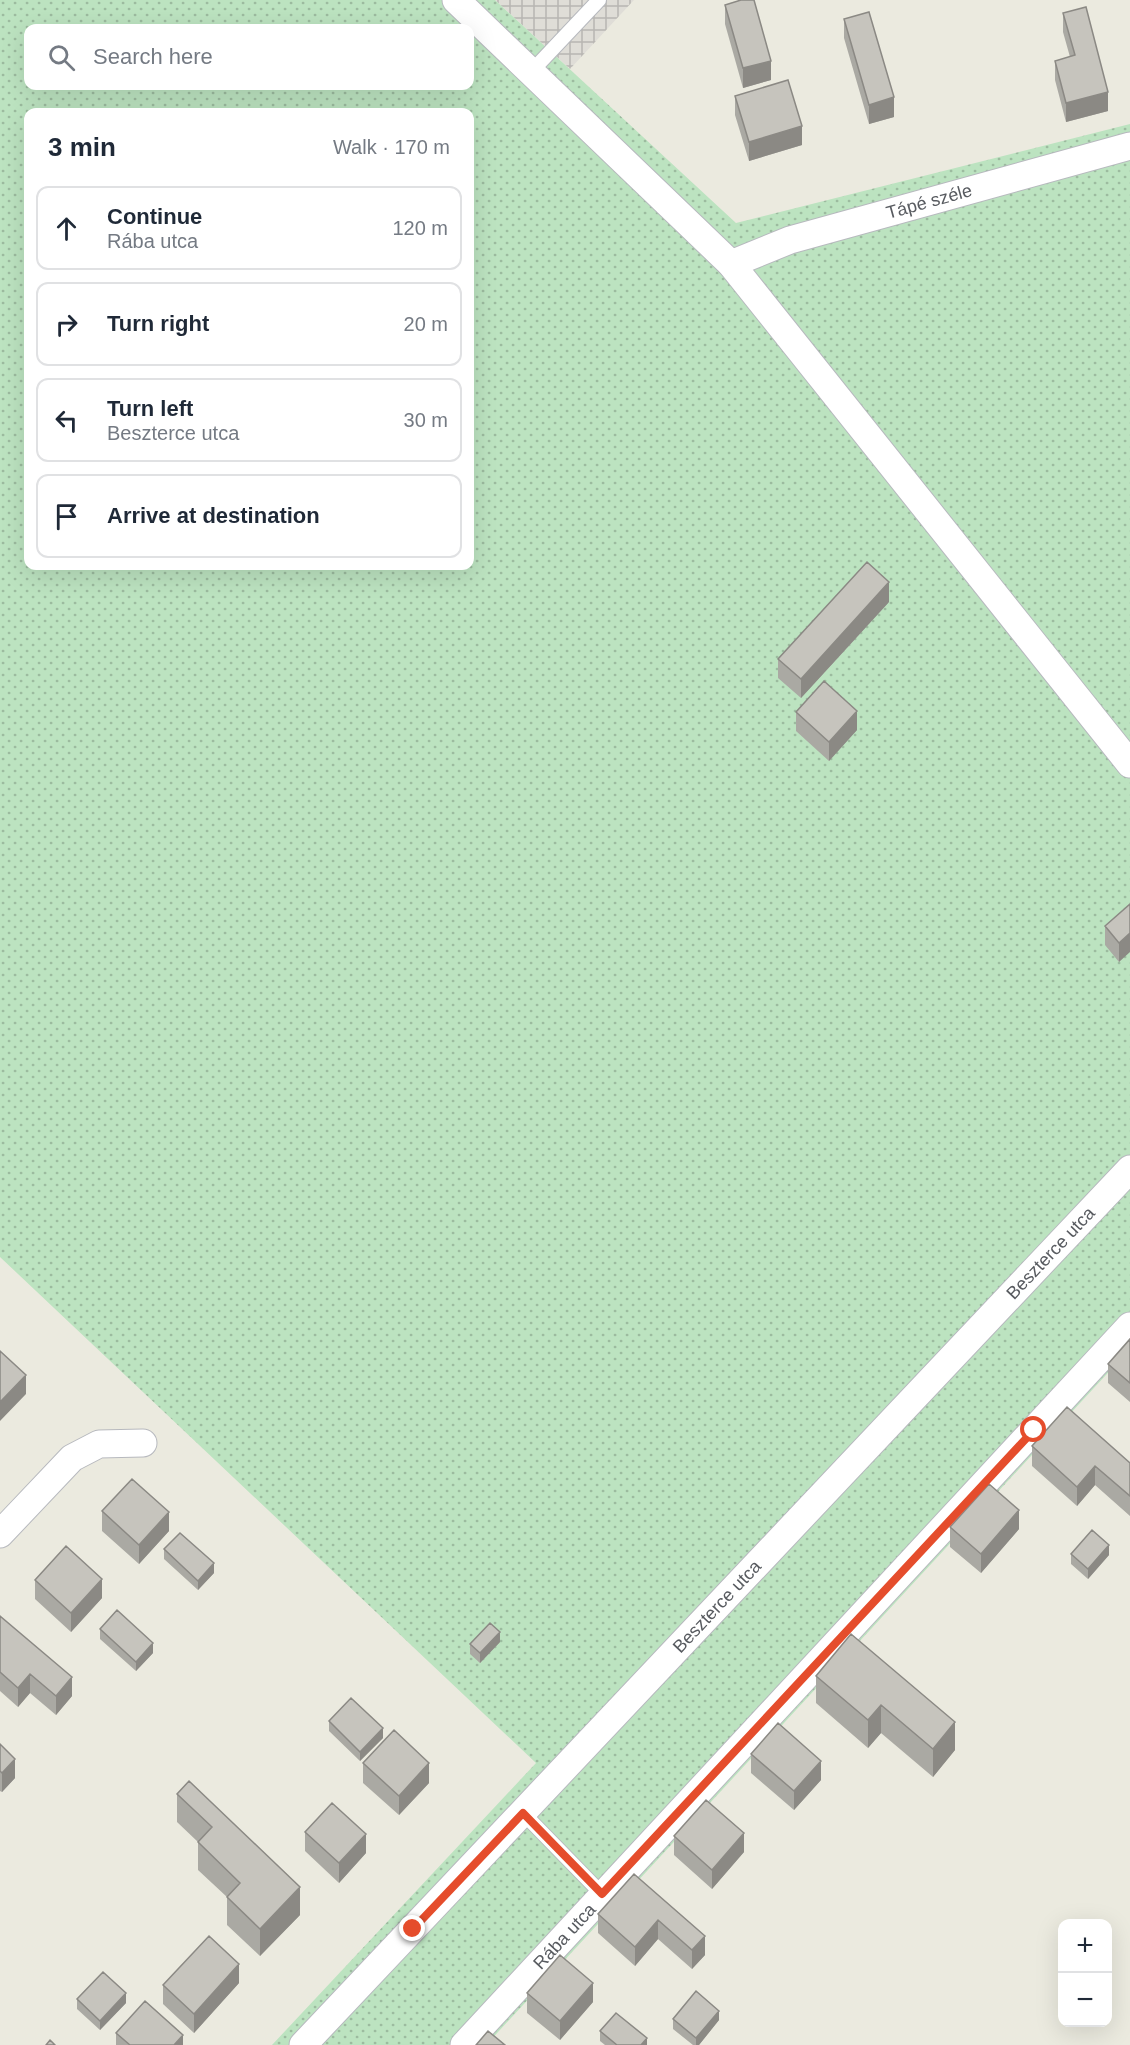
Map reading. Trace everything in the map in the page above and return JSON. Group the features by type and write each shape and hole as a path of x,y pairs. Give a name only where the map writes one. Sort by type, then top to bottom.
{"street":[{"path":"456,0 731,264 1130,764"},
{"name":"Tápé széle","path":"731,264 790,240 1130,146"},
{"name":"Beszterce utca","path":"303,2045 1130,1169"},
{"name":"Rába utca","path":"464,2045 1130,1326"},
{"path":"0,1534 72,1458 99,1444 143,1443"}],"lane":[{"path":"531,72 599,0"},
{"path":"523,1813 602,1894"}],"shaded area":[{"path":"495,0 634,0 570,69"}],"green space":[{"path":"0,0 495,0 736,223 1130,124 1130,1349 486,2045 272,2045 536,1763 0,1257"}],"building":[{"path":"741,0 754,0 771,61 743,68 725,5"},
{"path":"1086,7 1108,92 1066,103 1055,61 1075,55 1063,13"},
{"path":"869,12 894,97 869,105 844,19"},
{"path":"788,80 802,126 749,142 735,96"},
{"path":"867,562 889,582 801,679 778,659"},
{"path":"824,681 857,711 829,742 796,712"},
{"path":"1130,904 1130,933 1119,943 1105,926"},
{"path":"1130,1339 1130,1383 1108,1364"},
{"path":"0,1351 26,1375 0,1402"},
{"path":"1067,1407 1130,1463 1130,1496 1095,1466 1077,1487 1032,1446"},
{"path":"132,1479 169,1512 139,1545 102,1511"},
{"path":"989,1484 1019,1510 981,1554 950,1527"},
{"path":"1092,1530 1109,1545 1088,1569 1071,1554"},
{"path":"180,1533 214,1563 198,1581 164,1549"},
{"path":"66,1546 102,1579 71,1613 35,1580"},
{"path":"117,1610 153,1643 136,1662 100,1629"},
{"path":"0,1616 72,1677 56,1696 30,1674 18,1688 0,1672"},
{"path":"490,1623 500,1632 480,1653 470,1644"},
{"path":"851,1634 955,1722 933,1749 881,1705 868,1720 816,1676"},
{"path":"351,1698 383,1728 360,1752 329,1721"},
{"path":"778,1723 821,1761 794,1791 751,1754"},
{"path":"394,1730 429,1763 399,1796 363,1763"},
{"path":"0,1744 15,1759 2,1773 0,1771"},
{"path":"189,1781 300,1887 260,1929 227,1897 240,1883 198,1842 212,1827 177,1794"},
{"path":"706,1800 744,1833 712,1870 674,1836"},
{"path":"332,1803 366,1834 339,1863 305,1832"},
{"path":"634,1874 705,1936 692,1950 658,1920 635,1947 598,1914"},
{"path":"209,1936 239,1964 194,2014 163,1985"},
{"path":"560,1955 593,1983 560,2021 527,1993"},
{"path":"103,1972 126,1993 100,2021 77,1999"},
{"path":"696,1991 719,2011 696,2038 673,2019"},
{"path":"145,2001 183,2035 174,2045 130,2045 116,2033"},
{"path":"616,2013 647,2038 641,2045 617,2045 600,2031"},
{"path":"488,2031 505,2045 476,2045"}],"route":[{"path":"413,1929 523,1813 602,1894 1034,1430"}]}
